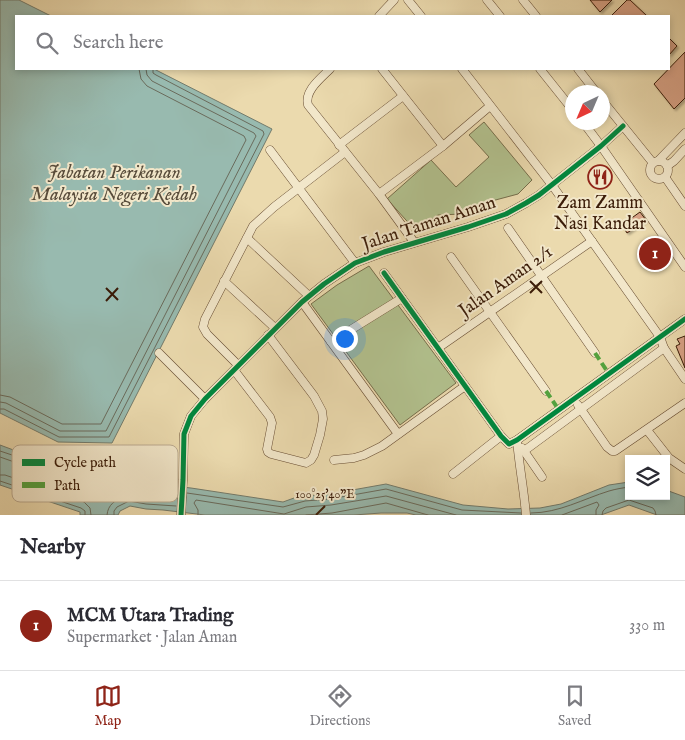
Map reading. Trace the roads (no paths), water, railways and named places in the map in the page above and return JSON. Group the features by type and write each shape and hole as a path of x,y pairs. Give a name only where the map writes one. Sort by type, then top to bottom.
{"street":[{"path":"380,15 394,0"},
{"path":"408,0 420,15"},
{"path":"487,0 499,15"},
{"path":"523,0 535,15"},
{"path":"329,70 311,90 306,100 308,105 414,242"},
{"path":"383,70 443,146"},
{"path":"463,70 552,185 660,337 664,348 685,379"},
{"path":"541,70 565,100"},
{"path":"579,70 591,85"},
{"path":"268,335 314,396 322,412 320,435 314,454 309,462 306,463 268,452 272,424 270,417 236,367 202,327 253,226 403,96"},
{"path":"378,194 443,146 490,106"},
{"path":"610,110 656,162 663,162 667,166 668,172 665,177 656,179 652,176 651,165 656,162 685,133"},
{"name":"Jalan Taman Aman","path":"181,515 184,480 184,434 191,416 236,367 302,302 355,263 414,242 506,214 552,185 623,126"},
{"path":"589,130 685,267"},
{"path":"667,166 685,149"},
{"path":"270,150 355,263"},
{"path":"665,177 685,206"},
{"path":"508,228 595,353"},
{"path":"247,238 309,296"},
{"name":"Jalan Aman 2/1","path":"438,348 592,241"},
{"path":"451,257 546,391"},
{"path":"384,273 501,436 509,444 685,319"},
{"path":"224,281 275,328"},
{"path":"331,342 402,298"},
{"path":"302,302 398,434"},
{"path":"524,451 664,348"},
{"path":"158,353 205,399"},
{"path":"334,460 354,458 382,446 465,386"},
{"path":"574,399 607,447 612,451 615,451 647,430 685,403"},
{"path":"647,430 670,458 685,469"},
{"path":"453,474 501,436"},
{"path":"517,440 542,477"},
{"path":"517,440 526,515"}],"water":[{"name":"Jabatan Perikanan Malaysia Negeri Kedah","path":"0,0 19,0 49,15 15,15 15,70 156,70 272,129 112,443 58,442 0,413"},
{"path":"0,445 12,449 12,489 0,485"},
{"path":"625,483 625,500 670,500 670,491 685,497 685,515 657,515 629,505 601,515 416,515 381,513 354,515 205,515 130,506 120,511 118,515 80,515 80,512 50,502 178,502 178,487 283,502 304,496 330,494 386,484 463,505 508,509 540,508 561,504 609,485"}],"place":[{"name":"Zam Zamm Nasi Kandar","path":"600,177"},
{"name":"MCM Utara Trading","path":"655,254"}]}
